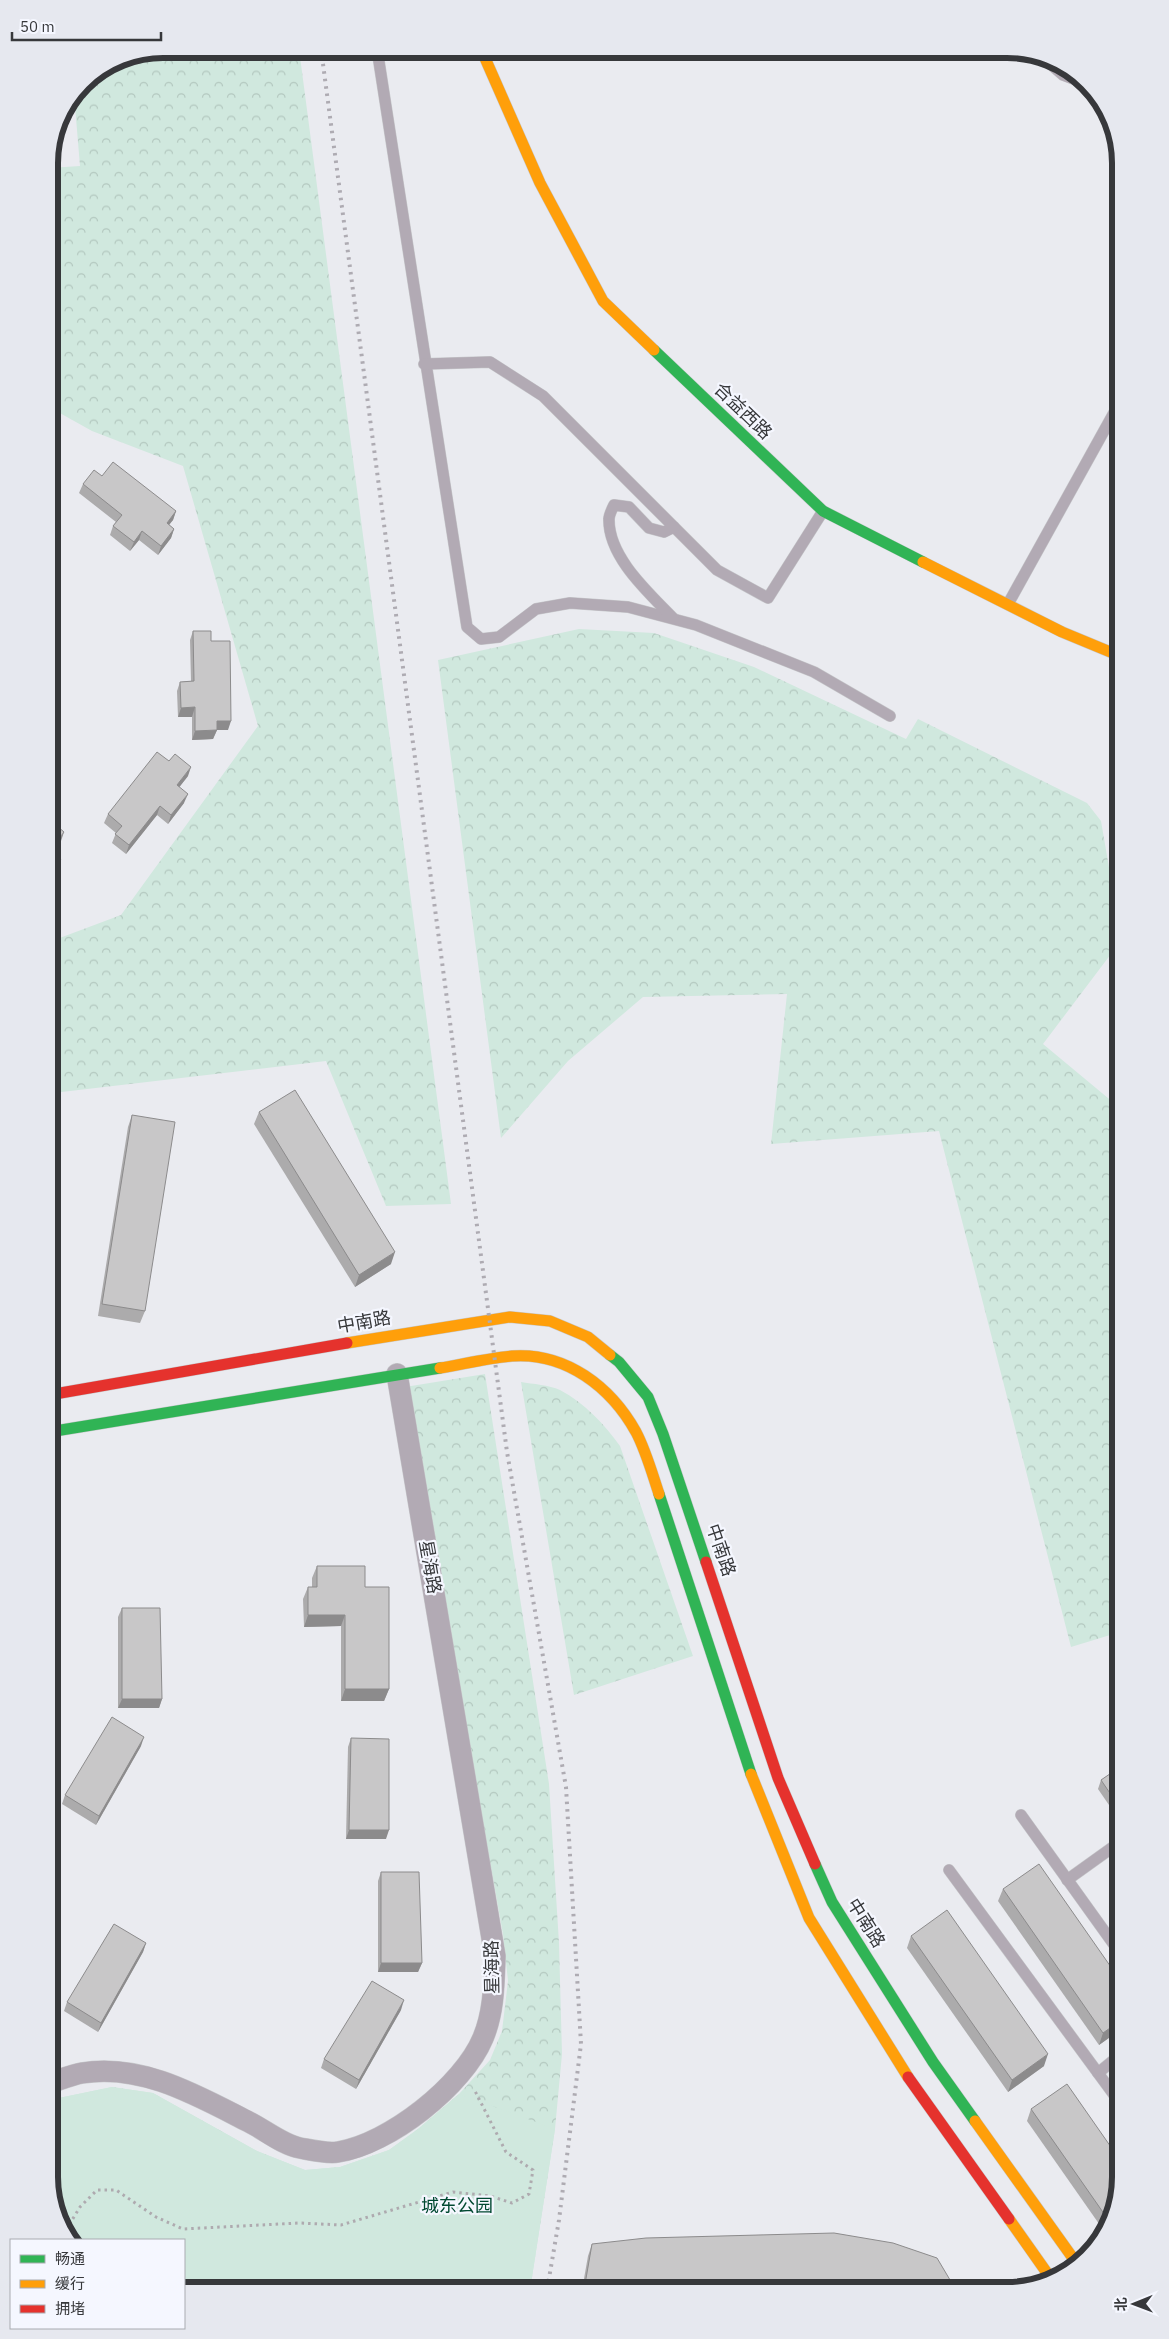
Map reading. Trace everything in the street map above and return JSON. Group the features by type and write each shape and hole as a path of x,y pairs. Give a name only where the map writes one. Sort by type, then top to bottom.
{"main road":[{"name":"合益西路","path":"485,57 540,183 603,301 823,511 1062,632 1112,653"},
{"name":"中南路","path":"57,1393 446,1326 510,1317 550,1322 588,1337 619,1362 648,1397 663,1434 778,1778 832,1902 933,2062 1073,2258"},
{"path":"57,1431 513,1356 536,1356 557,1361 577,1370 598,1384 619,1406 636,1434 655,1483 756,1788 809,1918 909,2079 1047,2273"}],"street":[{"name":"星海路","path":"57,2081 82,2073 124,2072 163,2081 201,2097 298,2148 337,2152 386,2135 424,2108 464,2071 483,2038 493,2003 495,1956 397,1374"}],"lane":[{"path":"378,57 424,364 467,627 481,639 499,637 536,609 570,603 628,607 696,625 814,672 890,716"},
{"path":"424,364 490,362 543,396 717,570 768,598 823,511"},
{"path":"1008,604 1112,416"},
{"path":"674,527 664,532 649,528 629,507 614,504 608,518 615,545 632,575 674,619"},
{"path":"1021,1815 1112,1942"},
{"path":"1067,1880 1112,1848"},
{"path":"949,1870 1112,2092"},
{"path":"1098,2073 1112,2062"}],"path":[{"path":"70,2224 80,2208 97,2190 116,2190 156,2217 183,2229 299,2223 341,2224 453,2192 490,2196 512,2203 529,2194 533,2170 506,2152 464,2071"}],"green space":[{"path":"300,57 451,1204 386,1206 326,1061 58,1092 58,939 121,915 258,726 183,466 92,431 58,412 58,167 80,166 75,104 88,88 110,72 129,63 149,58"},
{"path":"579,629 654,633 754,667 906,739 918,719 1087,803 1101,821 1112,885 1112,953 1043,1044 1112,1101 1112,1634 1071,1647 939,1131 771,1144 787,994 643,997 568,1061 501,1138 438,660"},
{"path":"485,1374 549,1784 559,1943 562,2054 555,2129 531,2281 185,2281 185,2239 78,2239 75,2235 63,2210 58,2190 57,2098 112,2087 153,2093 257,2151 305,2170 340,2167 389,2150 418,2129 459,2094 490,2060 502,2031 508,1981 503,1934 405,1387"},
{"path":"521,1382 551,1387 569,1395 593,1415 620,1446 693,1656 574,1695"},
{"name":"城东公园","path":"112,2087 153,2093 257,2151 305,2170 340,2167 389,2150 418,2129 459,2094 555,2129 531,2281 185,2281 185,2239 78,2239 75,2235 63,2210 58,2190 57,2098"}],"building":[{"path":"113,462 176,511 167,523 174,529 161,546 142,531 134,542 113,526 122,515 83,484 94,470 102,476"},
{"path":"193,631 211,631 211,641 230,641 231,721 217,721 217,730 195,731 195,707 181,708 180,682 194,681"},
{"path":"157,752 169,761 175,754 191,767 177,785 188,794 171,815 160,806 129,845 115,834 122,826 108,814"},
{"path":"58,827 64,832 58,840"},
{"path":"295,1090 395,1252 359,1275 259,1112"},
{"path":"132,1115 175,1122 145,1311 102,1304"},
{"path":"317,1566 365,1566 365,1587 389,1587 389,1689 345,1689 345,1615 308,1615 308,1587 317,1587"},
{"path":"122,1608 160,1608 162,1699 122,1699"},
{"path":"112,1717 144,1737 99,1816 65,1795"},
{"path":"351,1738 389,1739 389,1830 349,1830"},
{"path":"1112,1772 1112,1796 1101,1780"},
{"path":"1039,1864 1112,1969 1112,2027 1103,2033 1003,1889"},
{"path":"381,1872 419,1872 422,1963 381,1963"},
{"path":"947,1910 1048,2054 1012,2080 911,1936"},
{"path":"114,1924 146,1943 101,2023 67,2002"},
{"path":"372,1981 404,2000 359,2080 324,2059"},
{"path":"1067,2084 1112,2149 1111,2190 1104,2214 1031,2109"},
{"path":"834,2233 893,2243 937,2258 951,2282 585,2282 592,2244 646,2238"}],"railway":[{"path":"322,57 507,1452 566,1787 581,2044 559,2220 548,2281"}],"traffic: fast":[{"path":"654,350 823,511 923,562"},
{"path":"610,1355 619,1362 648,1397 663,1434 706,1562"},
{"path":"57,1431 440,1368"},
{"path":"659,1494 751,1774"},
{"path":"815,1864 832,1902 933,2062 975,2121"}],"traffic: slow":[{"path":"485,57 540,183 603,301 654,350"},
{"path":"923,562 1062,632 1112,653"},
{"path":"347,1343 510,1317 550,1321 588,1337 610,1355"},
{"path":"440,1368 512,1356 532,1356 568,1366 600,1387 626,1416 646,1454 659,1494"},
{"path":"751,1774 809,1918 908,2077"},
{"path":"975,2121 1073,2258"},
{"path":"1009,2219 1047,2273"}],"traffic: jam":[{"path":"57,1394 347,1343"},
{"path":"706,1562 778,1778 815,1864"},
{"path":"908,2077 1009,2219"}]}
